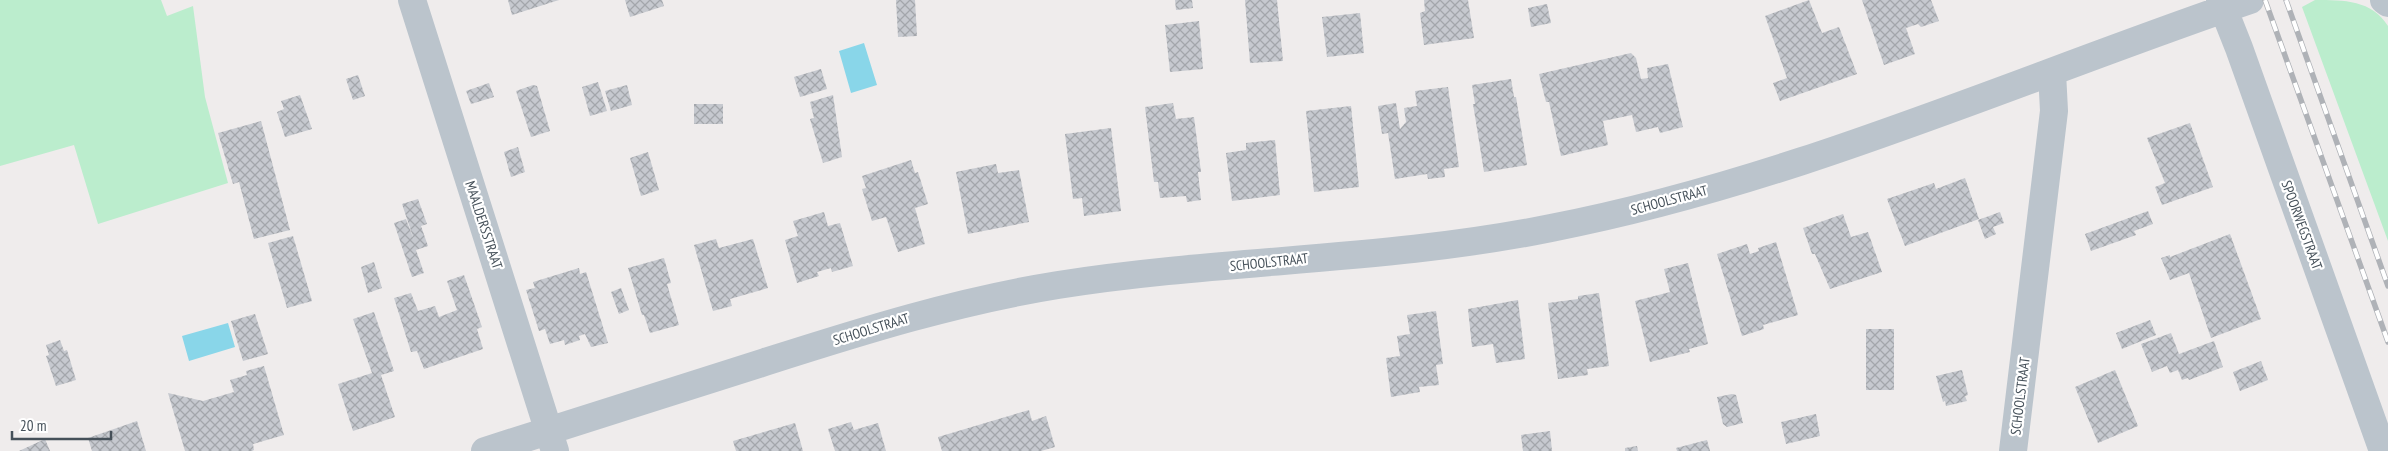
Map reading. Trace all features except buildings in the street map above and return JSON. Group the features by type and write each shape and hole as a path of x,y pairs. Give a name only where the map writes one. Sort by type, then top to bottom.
{"street":[{"name":"MAALDERSSTRAAT","path":"412,0 551,441"},
{"name":"SCHOOLSTRAAT","path":"485,451 551,441 893,322 1009,294 1122,276 1453,244 1551,229 1635,209 1780,168 2052,72 2221,5 2250,0"},
{"path":"2384,0 2388,3"},
{"name":"SPOORWEGSTRAAT","path":"2221,5 2239,48 2383,451"},
{"name":"SCHOOLSTRAAT","path":"2013,451 2054,111 2052,72"}],"green space":[{"path":"0,0 161,0 167,16 193,6 205,97 228,183 98,224 74,145 0,166"},
{"path":"2315,0 2347,1 2366,6 2381,17 2388,26 2388,241 2302,7"}],"water":[{"path":"864,43 877,85 851,93 839,51"},
{"path":"228,323 235,347 189,361 182,336"}],"railway":[{"path":"2265,0 2388,342"},
{"path":"2286,0 2388,286"}]}
